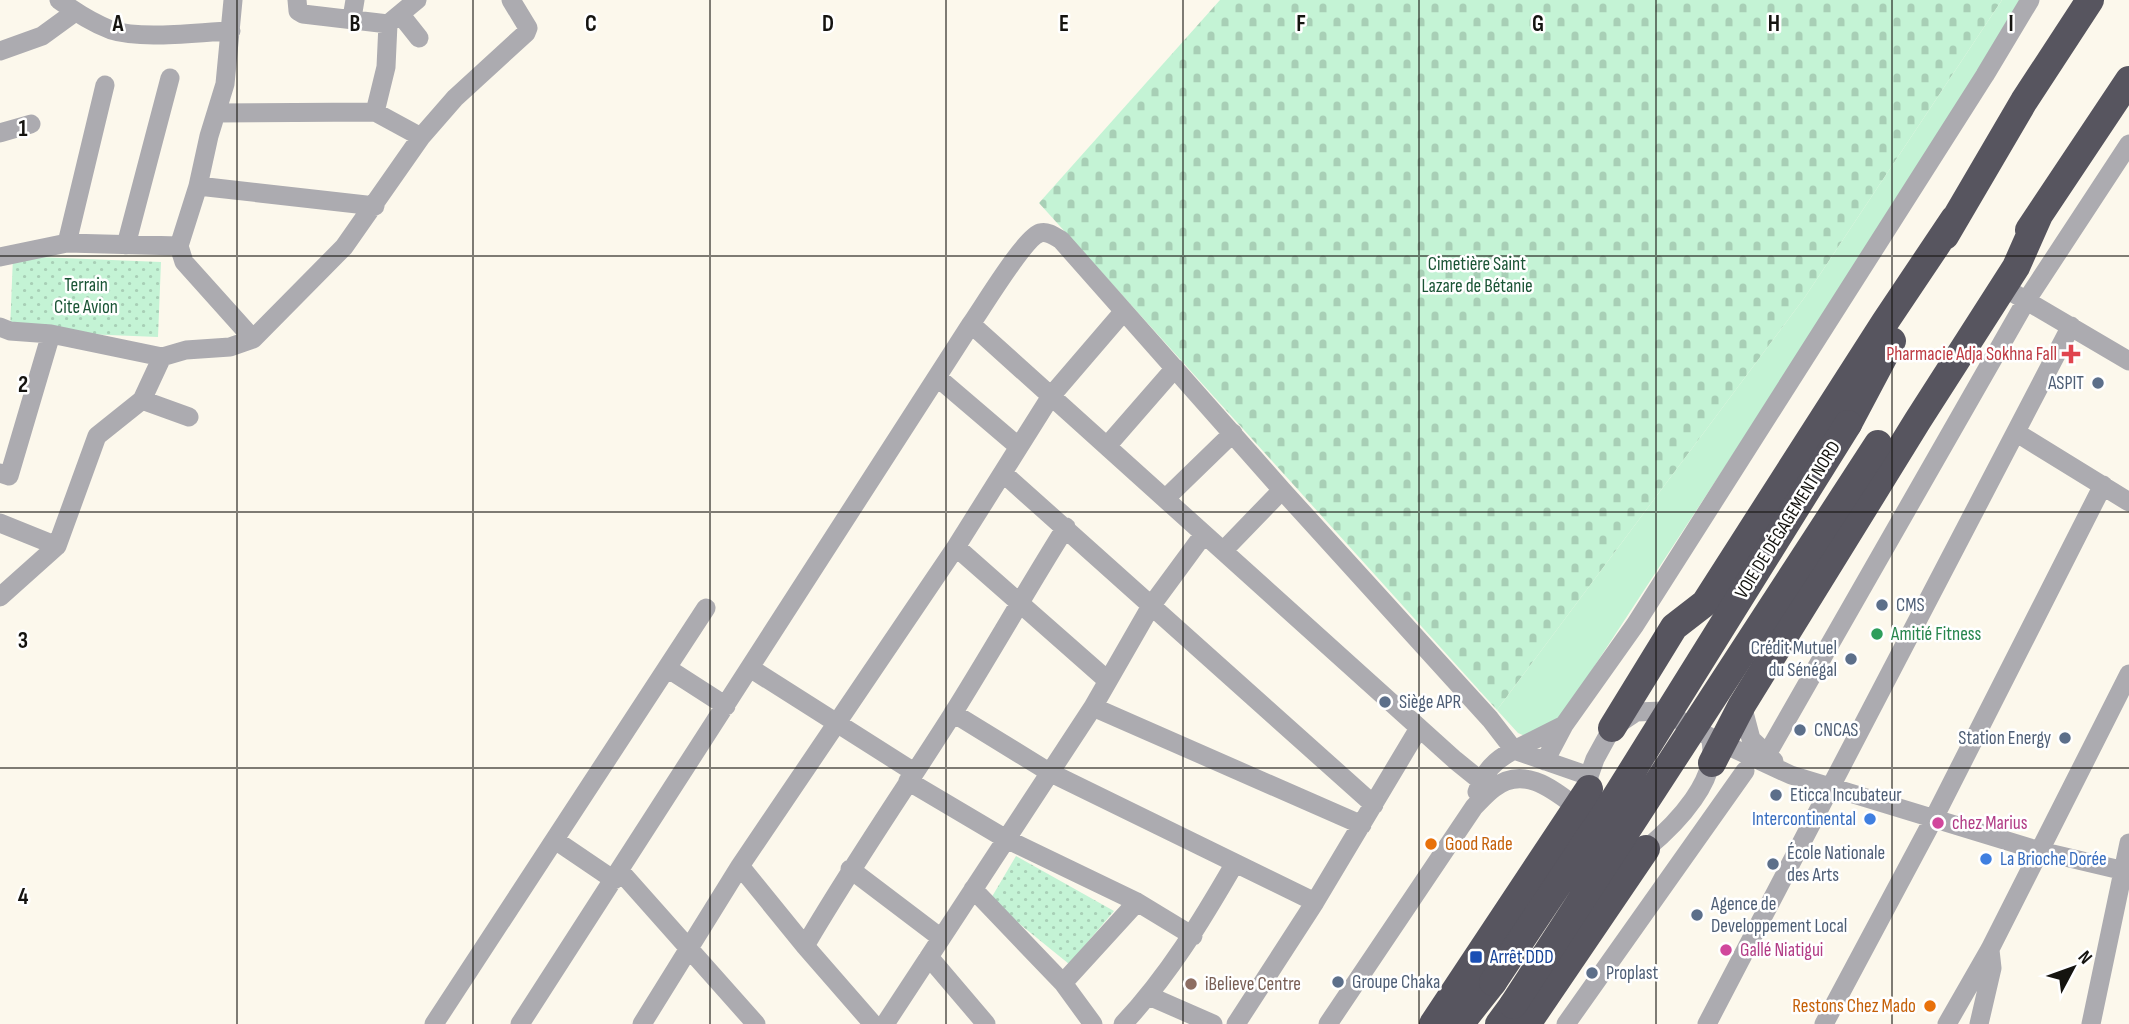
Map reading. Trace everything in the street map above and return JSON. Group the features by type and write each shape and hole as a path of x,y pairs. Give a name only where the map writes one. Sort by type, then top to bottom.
{"highway":[{"name":"VOIE DE DÉGAGEMENT NORD","path":"1460,1024 1493,982 1607,811 1848,424 1954,219 2024,101 2090,0"},
{"name":"VOIE DE DÉGAGEMENT NORD","path":"1513,1018 1878,444 2125,93"},
{"path":"1715,748 1918,420 2015,294 2016,267 2039,215"},
{"path":"1612,728 1674,627 1705,603 1954,219"},
{"path":"1433,1024 1586,797"},
{"path":"1513,1018 1647,849"}],"street":[{"path":"59,0 75,12 111,30 138,34 231,30"},
{"path":"233,0 225,84 179,246 184,262 253,339"},
{"path":"297,0 299,11 303,14 353,9 394,19 419,38"},
{"path":"375,112 394,19 417,0"},
{"path":"0,327 10,331 51,334 162,357 173,352 230,347 253,339 344,247 421,137 455,98 526,33 528,28 511,0"},
{"path":"1545,761 1564,725 1635,625 2030,0"},
{"path":"0,51 42,36 75,12"},
{"path":"126,246 170,78"},
{"path":"67,243 105,85"},
{"path":"216,113 375,112 421,137"},
{"path":"0,133 32,124"},
{"path":"1766,756 2015,294 2129,144"},
{"path":"198,186 375,206"},
{"path":"520,1024 971,324 1026,244 1039,233 1048,233 1061,240 1490,719 1514,750 1545,761 1586,797 1628,844 1647,849 1682,816 1698,791 1715,748"},
{"path":"1,252 67,243 179,246"},
{"path":"2015,294 2129,360"},
{"path":"650,1020 689,947 740,866 956,547 1051,396 1124,311"},
{"path":"971,324 1419,728 1489,783"},
{"path":"1707,1024 2071,327"},
{"path":"0,473 9,476 51,334"},
{"path":"0,597 57,546 97,436 142,400 162,357"},
{"path":"1107,446 1175,368"},
{"path":"937,377 1019,447"},
{"path":"142,400 189,417"},
{"path":"1165,499 1233,433"},
{"path":"2017,433 2129,502"},
{"path":"1003,473 1374,805"},
{"path":"1824,1024 1934,818 2103,485"},
{"path":"1223,551 1282,489"},
{"path":"0,523 57,546"},
{"path":"805,946 850,869 953,713 1066,527"},
{"path":"886,1024 1093,707 1151,606 1204,534"},
{"path":"956,547 1107,680"},
{"path":"434,1024 706,608"},
{"path":"667,667 726,706"},
{"path":"750,668 1006,839 1136,902 1193,936"},
{"path":"1947,1024 1990,949 2129,674"},
{"path":"1742,705 1751,739 1766,756 1791,775"},
{"path":"1093,707 1362,825"},
{"path":"1586,797 1595,760 1612,728 1636,712 1663,710 1715,748 1791,775 2040,851 2127,871"},
{"path":"953,713 1049,772 1315,902"},
{"path":"1489,783 1485,773 1499,758 1564,725"},
{"path":"1236,1024 1315,902 1419,728"},
{"path":"1698,791 1728,775 1745,771 1791,775"},
{"path":"1566,1024 1745,771"},
{"path":"1328,1024 1489,783 1517,778 1534,779 1586,797"},
{"path":"555,840 617,875 689,947 756,1024"},
{"path":"2091,1024 2127,871 2129,843"},
{"path":"1123,1024 1149,996 1193,936 1235,863"},
{"path":"740,866 873,1024"},
{"path":"850,869 942,938"},
{"path":"973,890 1063,983 1093,1024"},
{"path":"1063,983 1136,902"},
{"path":"1979,1024 1992,968 1990,949"},
{"path":"929,957 986,1024"},
{"path":"1149,996 1213,1024"}],"green space":[{"name":"Cimetière Saint Lazare de Bétanie","path":"1220,0 2002,0 1805,297 1497,710 1039,203"},
{"path":"2002,0 2024,0 1983,72 1571,702 1558,718 1527,737 1518,733 1497,710 1805,297"},
{"name":"Terrain Cite Avion","path":"13,256 161,262 158,337 10,331"},
{"path":"1016,856 1114,911 1069,964 990,900"}],"place":[{"name":"Pharmacie Adja Sokhna Fall","path":"2071,354"},
{"name":"ASPIT","path":"2098,383"},
{"name":"CMS","path":"1882,605"},
{"name":"Amitié Fitness","path":"1877,634"},
{"name":"Crédit Mutuel du Sénégal","path":"1851,659"},
{"name":"Siège APR","path":"1385,702"},
{"name":"CNCAS","path":"1800,730"},
{"name":"Station Energy","path":"2065,738"},
{"name":"Eticca Incubateur","path":"1776,795"},
{"name":"Intercontinental","path":"1870,819"},
{"name":"chez Marius","path":"1938,823"},
{"name":"Good Rade","path":"1431,844"},
{"name":"La Brioche Dorée","path":"1986,859"},
{"name":"École Nationale des Arts","path":"1773,864"},
{"name":"Agence de Developpement Local","path":"1697,915"},
{"name":"Gallé Niatigui","path":"1726,950"},
{"name":"Arrêt DDD","path":"1476,957"},
{"name":"Proplast","path":"1592,973"},
{"name":"Groupe Chaka","path":"1338,982"},
{"name":"iBelieve Centre","path":"1191,984"},
{"name":"Restons Chez Mado","path":"1930,1006"}]}
